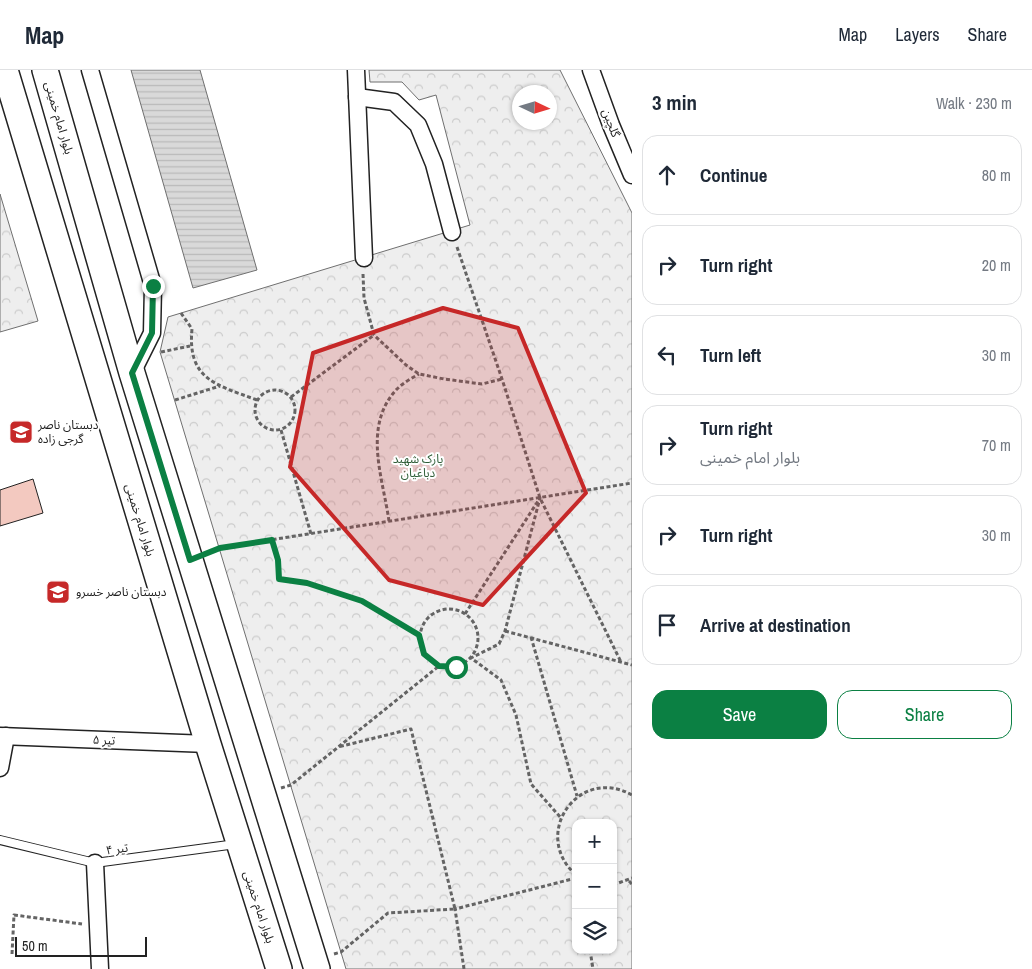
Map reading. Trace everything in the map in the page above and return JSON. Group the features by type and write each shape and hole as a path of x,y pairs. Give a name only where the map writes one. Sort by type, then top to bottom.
{"main road":[{"name":"بلوار امام خمینی","path":"4,70 208,744 279,969"},
{"name":"بلوار امام خمینی","path":"45,70 132,373 316,964"}],"street":[{"path":"90,70 153,286 152,333 132,373"},
{"path":"356,70 364,258"},
{"name":"گلچین","path":"591,70 611,126 632,175"},
{"path":"357,97 394,102 418,125 434,164 452,232"},
{"name":"تیر ۵","path":"3,736 208,744"},
{"path":"0,768 3,736"},
{"path":"95,863 100,969"}],"lane":[{"name":"تیر ۴","path":"0,840 95,863 239,843"}],"path":[{"path":"452,232 540,498 621,662"},
{"path":"364,258 362,281 364,298 374,335 406,365 420,374 482,384 502,379"},
{"path":"181,313 192,329 190,346 199,371 213,383 257,400"},
{"path":"291,397 374,335"},
{"path":"160,352 190,346"},
{"path":"389,521 378,464 376,436 381,412 398,389 420,374"},
{"path":"175,400 221,386"},
{"path":"274,389 280,390 291,397 294,403 295,416 292,422 281,430 267,429 257,420 255,413 257,400 262,394 274,389"},
{"path":"281,430 310,534"},
{"path":"190,560 220,548 632,483"},
{"path":"465,614 540,498"},
{"path":"471,658 478,643 476,626 465,614 446,608 428,617 419,635 424,654 439,666 456,667 499,644 505,631 540,498"},
{"path":"272,540 278,560 279,579 307,583 362,601 419,635"},
{"path":"505,631 632,664"},
{"path":"531,637 577,796"},
{"path":"471,658 501,680 516,715 531,784 561,818"},
{"path":"263,794 291,785 439,666"},
{"path":"338,748 411,729 455,908 464,969"},
{"path":"572,871 562,857 557,831 567,806 577,796 592,789 608,787 624,790 632,795"},
{"path":"316,964 341,952 388,913 455,908 572,877"},
{"path":"617,884 630,880 632,884"},
{"path":"12,954 14,916 98,926"},
{"path":"591,954 593,969"}],"highlighted area":[{"path":"443,308 518,328 586,493 483,605 389,580 290,467 313,353"}],"green space":[{"name":"پارک شهید دباغیان","path":"369,70 560,70 632,213 632,969 346,969 160,352 168,317 470,225 436,95 419,100 402,82 370,82"},
{"path":"0,194 38,321 0,332"}],"shaded area":[{"path":"131,70 200,70 257,270 193,288"}],"building":[{"path":"33,479 43,513 0,526 0,490"}],"place":[{"name":"دبستان ناصر گرجی زاده","path":"21,432"},
{"name":"دبستان ناصر خسرو","path":"58,592"}],"route":[{"path":"153,286 152,333 132,373 190,560 220,548 272,540 278,560 279,579 307,583 362,601 419,635 424,654 439,666 456,667"}]}
